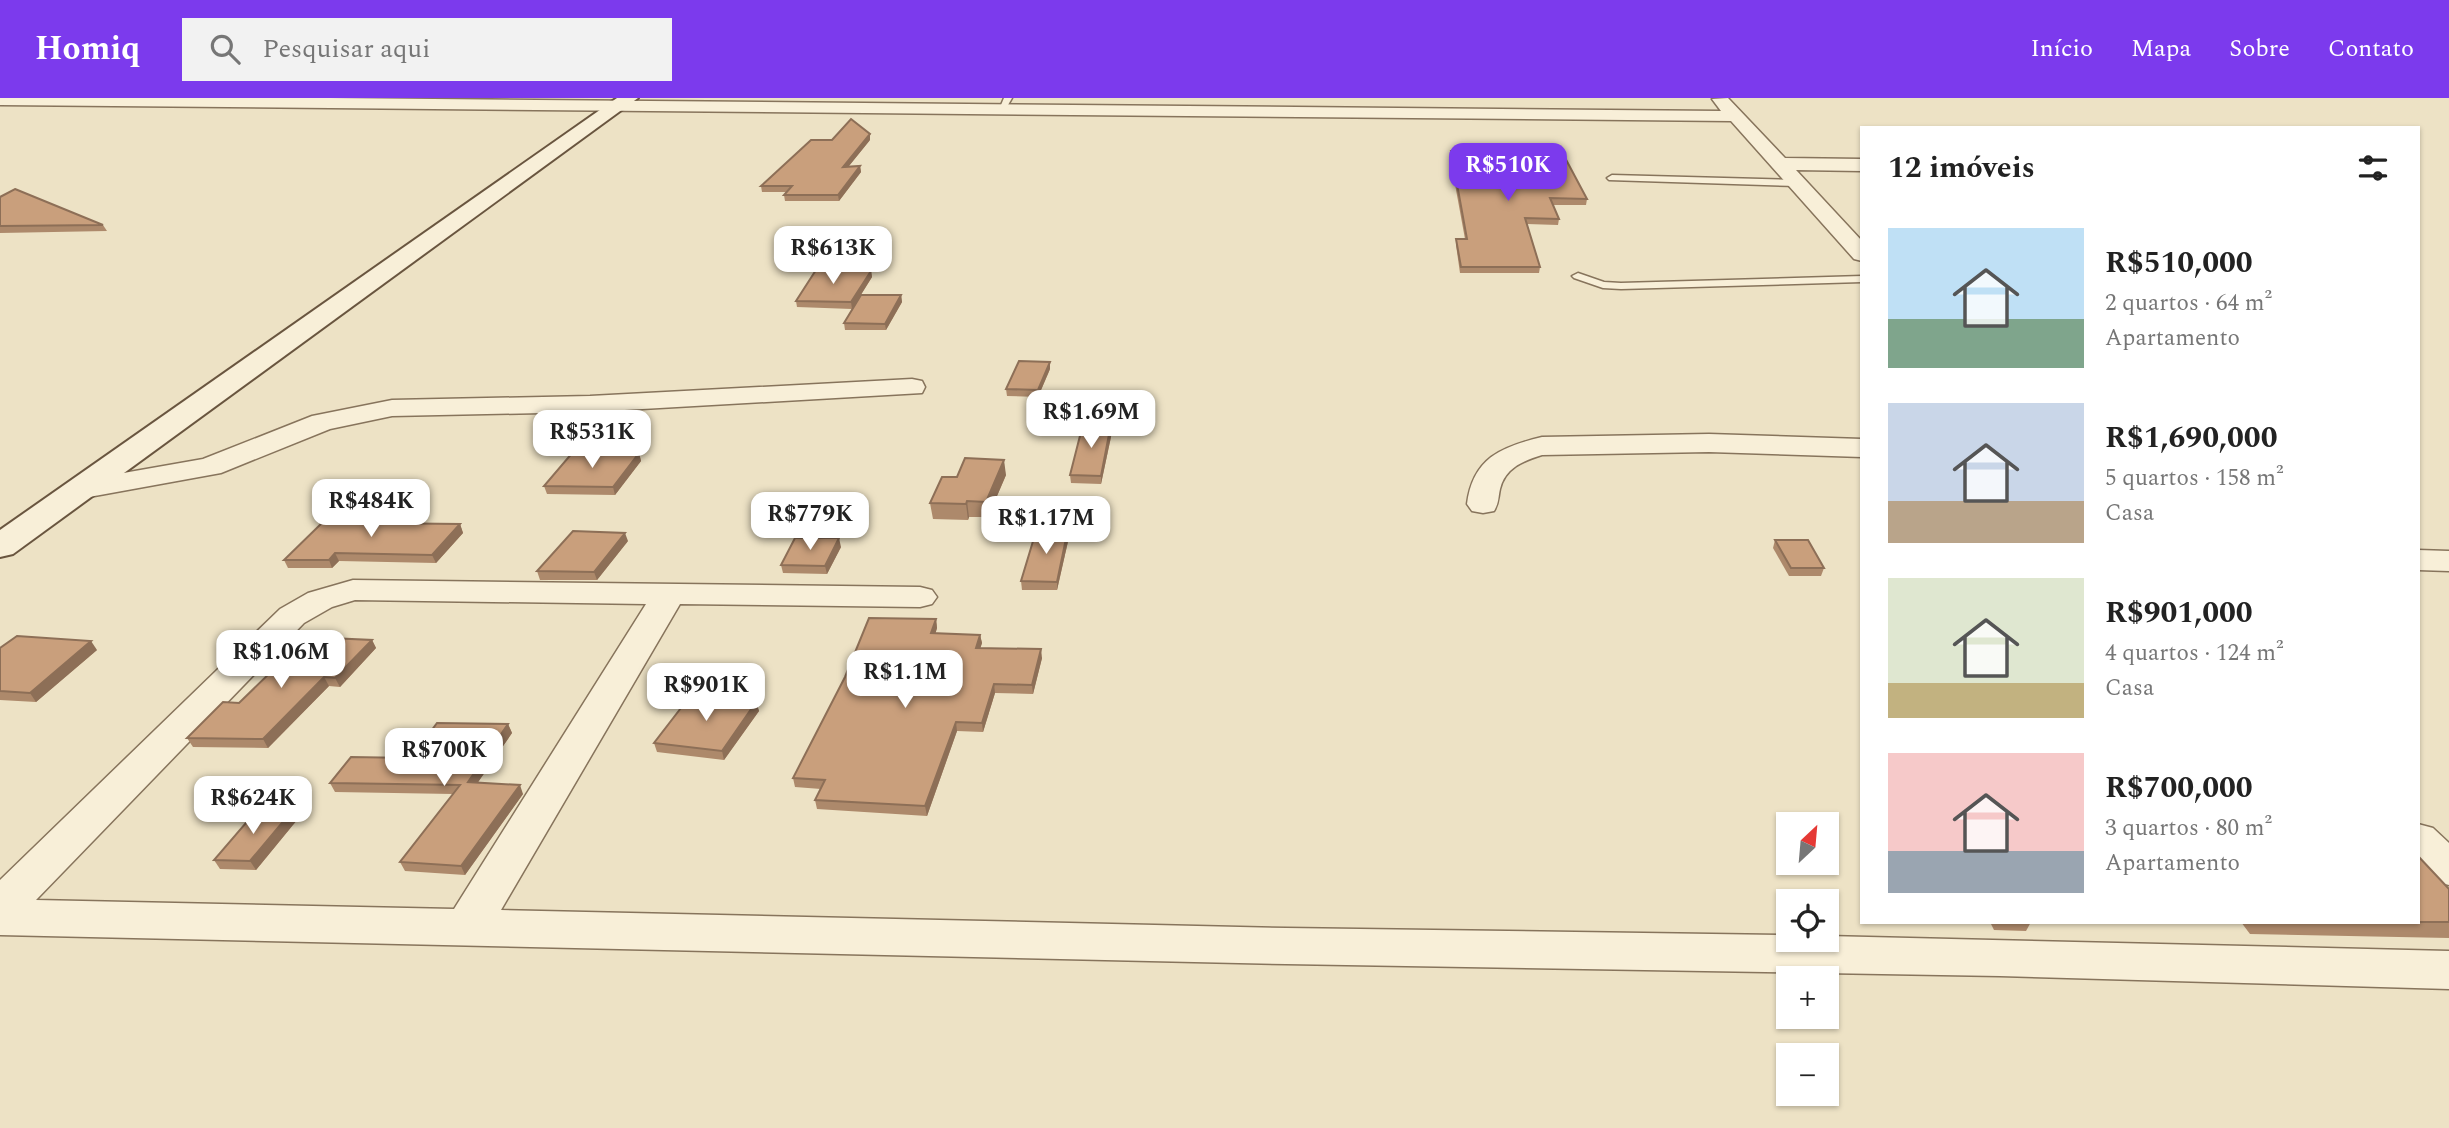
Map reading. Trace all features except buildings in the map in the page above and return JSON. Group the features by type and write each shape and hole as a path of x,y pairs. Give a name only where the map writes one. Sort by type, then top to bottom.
{"street":[{"path":"1719,98 1734,107 1797,183 1860,252"},
{"path":"0,100 1734,107"},
{"path":"0,546 623,102"},
{"path":"1782,164 1860,165"},
{"path":"78,490 210,467 322,422 392,408 590,404 912,387"},
{"path":"1483,504 1483,488 1497,466 1517,451 1542,446 1709,443 1860,448"},
{"path":"2420,560 2449,561"},
{"path":"0,908 292,616 320,600 353,590 920,597"},
{"path":"467,928 669,594"},
{"path":"2420,841 2449,869"},
{"path":"0,917 1286,946 2000,957 2449,970"}],"lane":[{"path":"1612,178 1797,183"},
{"path":"1578,276 1592,282 1621,286 1860,278"}]}
